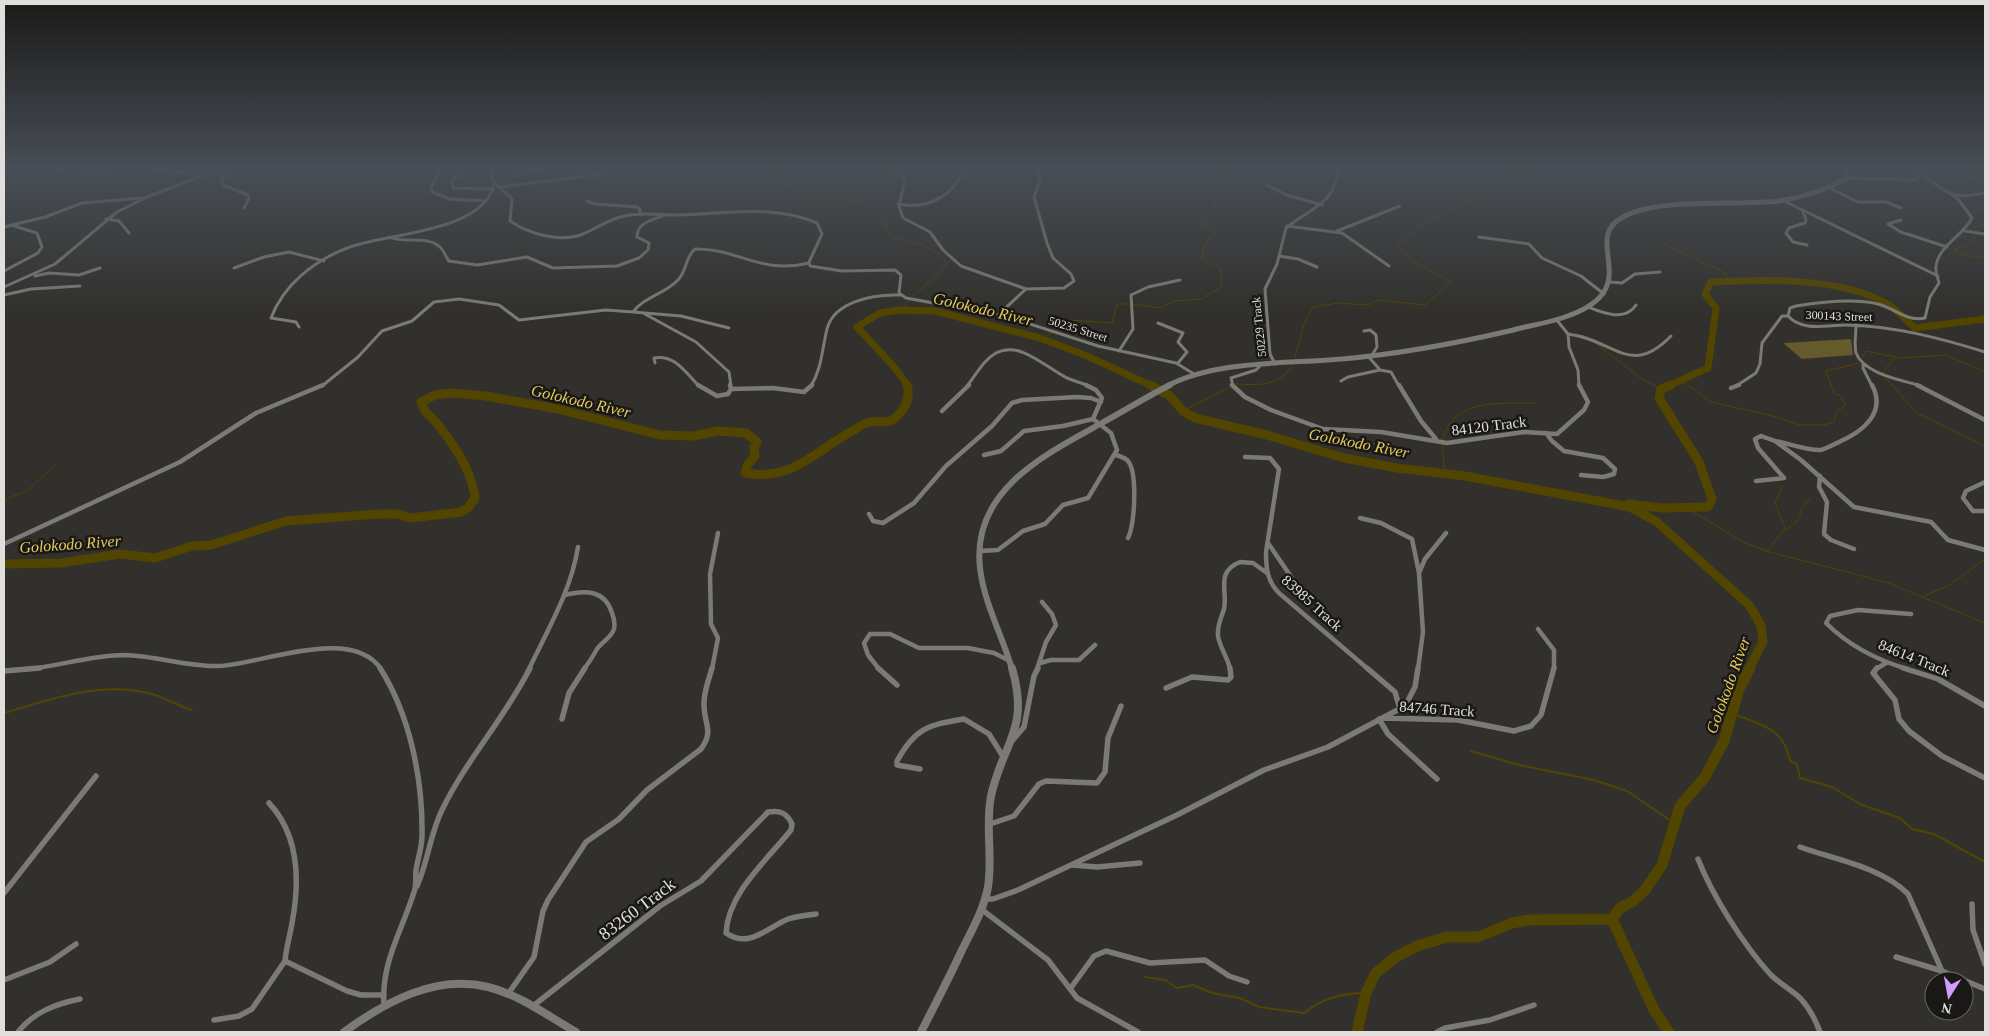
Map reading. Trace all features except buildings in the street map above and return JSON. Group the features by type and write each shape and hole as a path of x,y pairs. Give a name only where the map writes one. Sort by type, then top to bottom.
{"street":[{"path":"4,226 49,215"},
{"path":"4,287 55,264 106,220 114,215"},
{"path":"299,327 296,322 271,319 280,298 294,281 348,248 454,222 464,215"},
{"path":"510,215 512,224 561,238 577,236 614,218 631,215"},
{"path":"389,238 434,243 441,247 449,261 472,265 526,257 553,268 617,266 635,261 644,254 649,244 637,236 636,230 642,224 665,215"},
{"path":"774,215 812,220 817,223 822,234 809,263"},
{"path":"902,215 903,218 930,232 935,242 957,264 1026,288 1059,288 1068,286 1074,281 1070,273 1054,259 1040,224 1039,215"},
{"path":"1287,226 1304,215"},
{"path":"1337,231 1375,215"},
{"path":"921,1032 981,909 989,875 992,795 1019,714 1018,692 983,584 980,551 988,518 996,502 1014,480 1038,461 1169,385 1194,374 1215,370 1370,356 1444,346 1556,319 1588,307 1604,294 1610,282 1612,271 1606,234 1612,224 1621,217 1627,215"},
{"path":"1805,215 1805,223 1789,228 1786,233 1794,242 1807,245"},
{"path":"1813,215 1938,276"},
{"path":"1971,215 1972,218 1965,231 1985,234"},
{"path":"106,220 119,221 129,233"},
{"path":"1901,220 1888,224 1901,232 1947,247"},
{"path":"4,271 38,253 42,247 37,233 11,225"},
{"path":"1287,226 1337,231 1345,234 1390,266"},
{"name":"50229 Track","path":"1275,364 1271,358 1265,289 1276,267 1283,234 1287,226"},
{"name":"300143 Street","path":"1965,231 1940,254 1935,265 1939,283 1930,297 1925,318 1923,319 1912,319 1880,305 1868,303 1802,304 1790,308 1788,316 1793,322 1802,325 1856,325 1915,334 1985,352"},
{"path":"1479,237 1529,244 1542,258 1581,276 1604,294"},
{"path":"633,312 640,302 677,281 685,270 690,254 695,249 721,252 772,266 795,266 809,263 815,267 832,270 898,271 901,275 899,290 902,296"},
{"path":"234,268 264,257 289,252 325,261"},
{"path":"1279,256 1298,259 1317,267"},
{"path":"22,278 48,274 79,275 100,268"},
{"path":"1610,282 1622,283 1635,274 1660,272"},
{"path":"1120,350 1133,329 1131,295 1159,284 1180,280"},
{"path":"4,295 31,289 80,286"},
{"path":"999,314 1026,288"},
{"name":"50235 Street","path":"731,389 773,388 804,392 812,385 822,360 825,351 827,327 834,316 849,304 865,298 886,294 902,296 921,302 999,314 1120,350 1178,363 1194,374"},
{"path":"4,544 180,462 256,413 319,388 358,357 382,331 412,321 434,302 459,299 499,304 519,320 606,310 681,316 729,328"},
{"path":"1588,307 1606,313 1625,314 1632,312 1636,304"},
{"path":"643,313 682,333 702,347 729,372 731,389 723,396 712,394 666,357 656,356 654,358 655,363"},
{"path":"1731,388 1756,373 1760,364 1760,347 1768,331 1775,326 1782,316 1788,316"},
{"name":"84120 Track","path":"1260,366 1256,370 1235,376 1230,380 1239,393 1271,410 1323,429 1381,432 1447,443 1524,432 1559,433 1587,406 1588,402 1579,387 1578,370 1568,346 1568,334 1556,319"},
{"path":"1158,323 1183,333 1178,342 1187,352 1178,363"},
{"path":"1856,325 1856,352 1867,366 1878,373 1909,381 1933,391 1985,420"},
{"path":"1364,331 1370,330 1376,336 1377,347 1370,356"},
{"path":"1568,334 1586,337 1619,352 1642,358 1658,350 1671,336"},
{"path":"942,411 971,382 983,363 993,354 1004,350 1021,352 1065,377 1098,390 1102,395 1101,402 1093,419"},
{"path":"1370,356 1380,370"},
{"path":"1756,481 1784,478 1758,448 1755,439 1761,436 1775,441 1821,450 1856,435 1872,420 1876,408 1874,392 1863,368 1863,366 1867,366"},
{"path":"1341,381 1348,377 1380,370 1391,372 1421,421 1437,440"},
{"path":"869,514 873,521 883,523 914,503 946,466 992,426 1012,403 1022,400 1077,397 1092,398 1101,402"},
{"path":"980,551 994,551 1003,547 1023,532 1045,524 1063,505 1088,498 1101,474 1116,455 1114,438 1101,424 1093,419 1063,426 1024,430 1001,451 984,455"},
{"path":"1546,433 1555,444 1565,450 1581,456 1603,458 1615,469 1614,474 1609,476 1581,475"},
{"path":"1775,441 1820,476 1854,507 1932,522 1948,540 1985,550"},
{"path":"1116,455 1127,460 1131,467 1135,520 1134,530 1128,538"},
{"name":"83985 Track","path":"1245,457 1261,455 1278,464 1268,543 1267,572 1275,590 1395,692 1400,703 1400,709"},
{"path":"1820,476 1819,487 1827,502 1824,534 1831,540 1854,549"},
{"path":"1985,482 1971,487 1966,491 1963,498 1967,506 1973,511 1985,511"},
{"path":"984,899 1012,892 1071,865 1177,815 1264,770 1328,748 1405,706 1415,687 1420,656 1423,611 1415,548 1412,539 1386,524 1360,518"},
{"path":"508,994 534,956 543,911 548,900 586,842 619,819 647,790 701,749 708,741 710,731 704,702 717,645 716,632 711,624 710,574 718,533"},
{"path":"1419,573 1425,559 1446,533"},
{"path":"1268,543 1294,581"},
{"path":"384,1000 389,955 424,870 437,821 445,802 479,748 516,696 565,595 575,565 578,546"},
{"path":"1166,688 1183,679 1192,677 1225,681 1232,677 1230,666 1218,635 1218,618 1224,607 1222,592 1225,576 1230,568 1246,561 1255,562 1267,572"},
{"path":"562,719 569,693 595,652 615,627 608,602 599,593 586,590 565,595"},
{"path":"1011,742 1024,727 1032,682 1046,642 1056,625 1052,614 1042,602"},
{"name":"84614 Track","path":"1911,614 1877,610 1847,612 1827,618 1827,625 1834,632 1886,663 1938,679 1985,706"},
{"name":"84746 Track","path":"1380,719 1458,720 1514,730 1531,726 1541,715 1555,664 1554,650 1538,629"},
{"path":"897,685 872,662 866,653 864,643 870,634 890,634 918,648 968,648 994,653 1008,660"},
{"path":"1040,663 1051,660 1079,660 1095,645"},
{"path":"4,671 42,669 123,656 151,657 205,666 245,664 285,654 328,649 363,652 384,672 410,736 422,805 422,838 415,890"},
{"path":"1886,663 1878,666 1873,673 1895,700 1898,715 1903,725 1942,756 1985,778"},
{"path":"990,824 1014,816 1039,784 1044,781 1052,780 1078,784 1097,783 1104,772 1108,738 1115,725 1121,706"},
{"path":"920,769 904,768 897,765 897,761 912,735 922,729 964,719 989,734 1004,759"},
{"path":"1380,719 1388,734 1437,779"},
{"path":"4,893 96,776"},
{"path":"214,1020 239,1016 252,1009 285,962 295,906 295,865 288,828 279,812 269,803"},
{"name":"83260 Track","path":"532,1007 660,906 701,881 753,826 772,810 785,813 792,824 786,836 736,902 727,917 726,933 735,938 753,938 789,919 816,914"},
{"path":"1800,848 1881,876 1902,886 1910,899 1942,971"},
{"path":"1698,858 1710,887 1768,972 1801,999 1813,1016 1820,1032"},
{"path":"1071,865 1098,867 1140,863"},
{"path":"1972,904 1973,930 1985,964"},
{"path":"981,909 1048,960 1070,989 1084,1002 1138,1032"},
{"path":"4,980 50,962 76,944"},
{"path":"1070,989 1094,956 1106,951 1150,963 1205,960 1211,962 1229,976 1247,982"},
{"path":"1896,957 1942,971"},
{"path":"285,962 347,991 384,1000"},
{"path":"344,1032 384,1000 449,985 486,986 508,994 576,1032"},
{"path":"18,1032 26,1022 42,1010 58,1003 80,999"},
{"path":"1437,1032 1444,1028 1490,1020 1534,1005"}],"shaded area":[{"path":"1851,339 1853,355 1802,359 1783,343"}],"waterway":[{"path":"880,215 892,237 929,249 947,263 939,274 912,297"},
{"path":"1132,304 1160,308 1174,301 1201,299 1222,287 1220,267 1202,259 1204,247 1215,230 1199,223 1207,215"},
{"path":"1295,357 1304,324 1313,307 1339,303 1368,305 1378,300 1425,305 1451,282 1412,260 1398,245 1410,233 1440,215"},
{"path":"1978,232 1975,228 1985,224"},
{"path":"1976,234 1967,246 1954,249 1959,254 1985,258"},
{"path":"1663,244 1722,271 1730,281"},
{"path":"1668,386 1708,368 1716,308 1705,294 1711,282 1754,280 1802,282 1849,289 1871,296 1889,305 1915,328 1985,319"},
{"path":"900,310 909,301"},
{"path":"1056,331 1059,329 1057,325 1071,320 1112,323 1117,304 1128,304"},
{"name":"Golokodo River","path":"908,386 895,368 857,327 880,313 900,310 935,311 1040,338 1087,356 1151,385"},
{"path":"1040,338 1052,333"},
{"path":"1595,343 1642,379 1661,389"},
{"path":"1862,358 1866,351 1900,358 1946,355 1985,372"},
{"path":"1883,373 1894,358"},
{"path":"1682,381 1711,402 1773,416 1800,425 1823,425 1834,422 1836,413 1845,405 1841,396 1834,393 1826,371 1859,363"},
{"path":"1236,384 1260,384 1274,381 1281,378 1292,366"},
{"path":"1884,376 1917,413 1985,446"},
{"name":"Golokodo River","path":"4,564 61,563 120,554 155,558 192,546 211,545 286,521 379,514 398,514 410,518 461,512 468,508 475,498 473,488 467,469 457,451 422,406 421,402 435,395 451,393 486,396 558,409 660,435 693,436 718,431 746,433 757,442 754,447 755,456 748,464 745,473 762,475 777,473 804,462 867,423 893,420 906,404 908,395 907,385"},
{"name":"Golokodo River","path":"1151,385 1170,396 1183,411 1195,418 1267,435 1344,458 1397,468 1465,476 1630,507 1657,522 1749,605 1761,626 1763,641 1749,669"},
{"path":"1629,504 1662,508 1708,507 1712,499 1699,462 1659,398 1661,389 1671,385"},
{"path":"1183,411 1230,387"},
{"path":"1442,441 1448,427 1456,417 1467,410 1493,404 1536,403"},
{"path":"1442,445 1445,474"},
{"path":"4,502 6,499 27,491 56,464"},
{"path":"1782,486 1775,503 1786,529"},
{"path":"1786,529 1797,522 1803,506 1810,499"},
{"path":"1685,507 1743,542 1766,551 1889,583 1985,623"},
{"path":"1767,551 1786,529"},
{"path":"1924,596 1951,584 1985,559"},
{"name":"Golokodo River","path":"1612,919 1620,908 1632,902 1645,890 1662,865 1680,806 1705,777 1724,741 1739,689 1750,668"},
{"path":"4,713 77,693 115,689 152,694 192,710"},
{"path":"1732,713 1761,725 1776,734 1787,749 1790,761 1797,764 1800,778 1832,787 1860,804 1900,818 1912,829 1934,834 1985,862"},
{"path":"1471,751 1519,765 1594,780 1627,791 1674,823"},
{"path":"1357,1032 1366,993 1375,974 1394,958 1417,946 1447,937 1478,937 1512,923 1529,920 1612,919"},
{"name":"Golokodo River","path":"1612,919 1654,1010 1669,1032"},
{"path":"1145,977 1165,980 1177,988 1193,985 1212,993 1240,998 1259,1007 1304,1013 1333,997 1365,993"}]}
